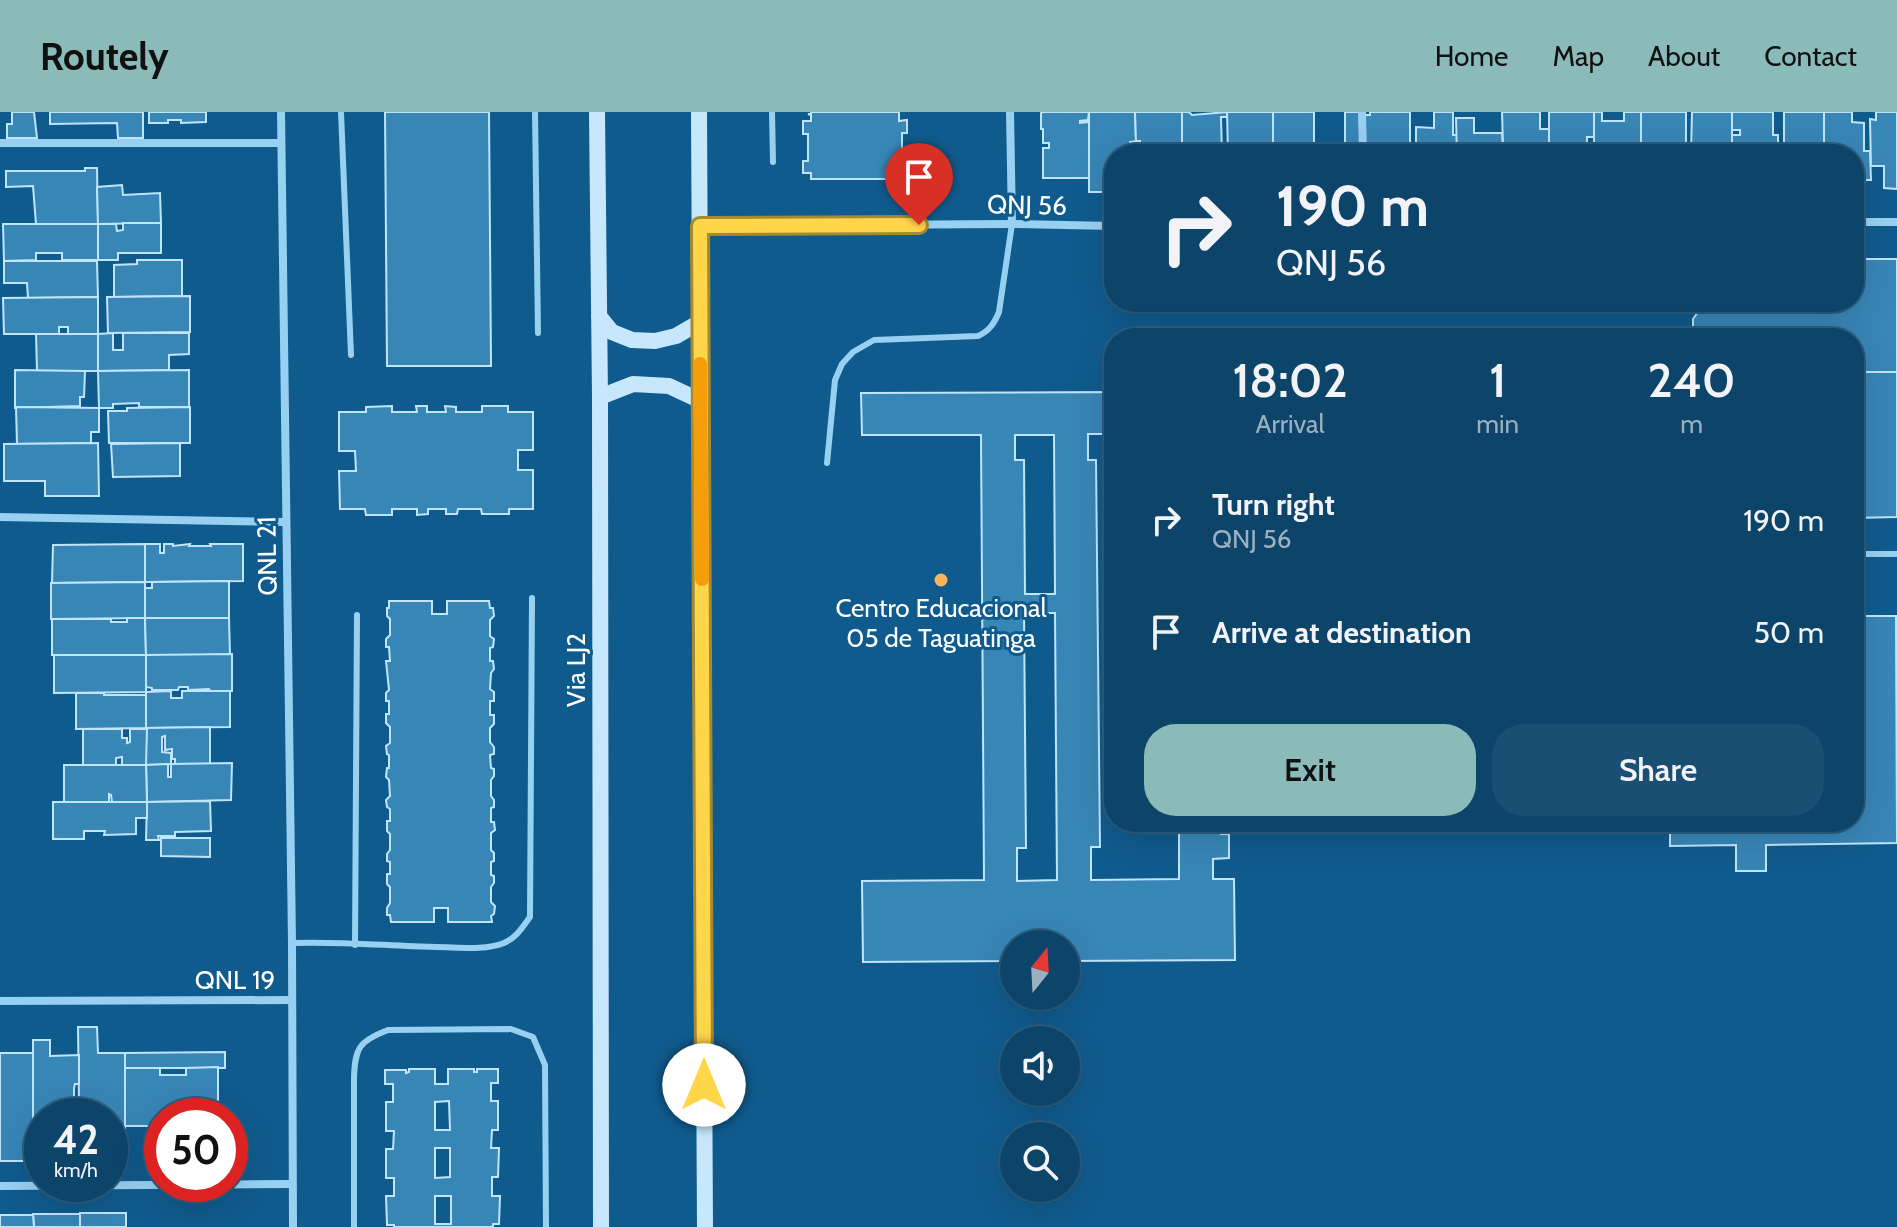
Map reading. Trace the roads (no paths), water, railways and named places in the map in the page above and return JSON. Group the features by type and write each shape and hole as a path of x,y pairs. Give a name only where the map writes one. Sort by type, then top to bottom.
{"main road":[{"name":"Via LJ2","path":"597,112 601,1227"},
{"path":"699,112 705,1227"},
{"path":"599,316 612,332 632,340 655,341 676,336 700,322"},
{"path":"600,397 633,384 669,386 701,401"}],"street":[{"name":"QNL 21","path":"281,112 292,1000"},
{"path":"1010,112 1012,224"},
{"path":"1362,112 1363,144"},
{"path":"0,143 281,143"},
{"path":"1864,222 1897,222"},
{"name":"QNJ 56","path":"700,226 1104,226"},
{"path":"0,517 286,522"},
{"name":"QNL 19","path":"0,1001 292,1000 293,1227"},
{"path":"0,1186 292,1184"}],"lane":[{"path":"341,112 351,355"},
{"path":"535,112 538,333"},
{"path":"772,112 773,162"},
{"path":"827,463 835,380 842,364 853,352 874,340 978,336 987,332 999,312 1012,224"},
{"path":"1864,554 1897,554"},
{"path":"292,943 470,947 501,944 516,936 530,917 532,598"},
{"path":"355,945 357,615"},
{"path":"354,1227 354,1078 355,1058 361,1046 372,1036 388,1030 511,1029 533,1037 545,1065 546,1227"}],"place":[{"name":"Centro Educacional 05 de Taguatinga","path":"941,580"}]}
